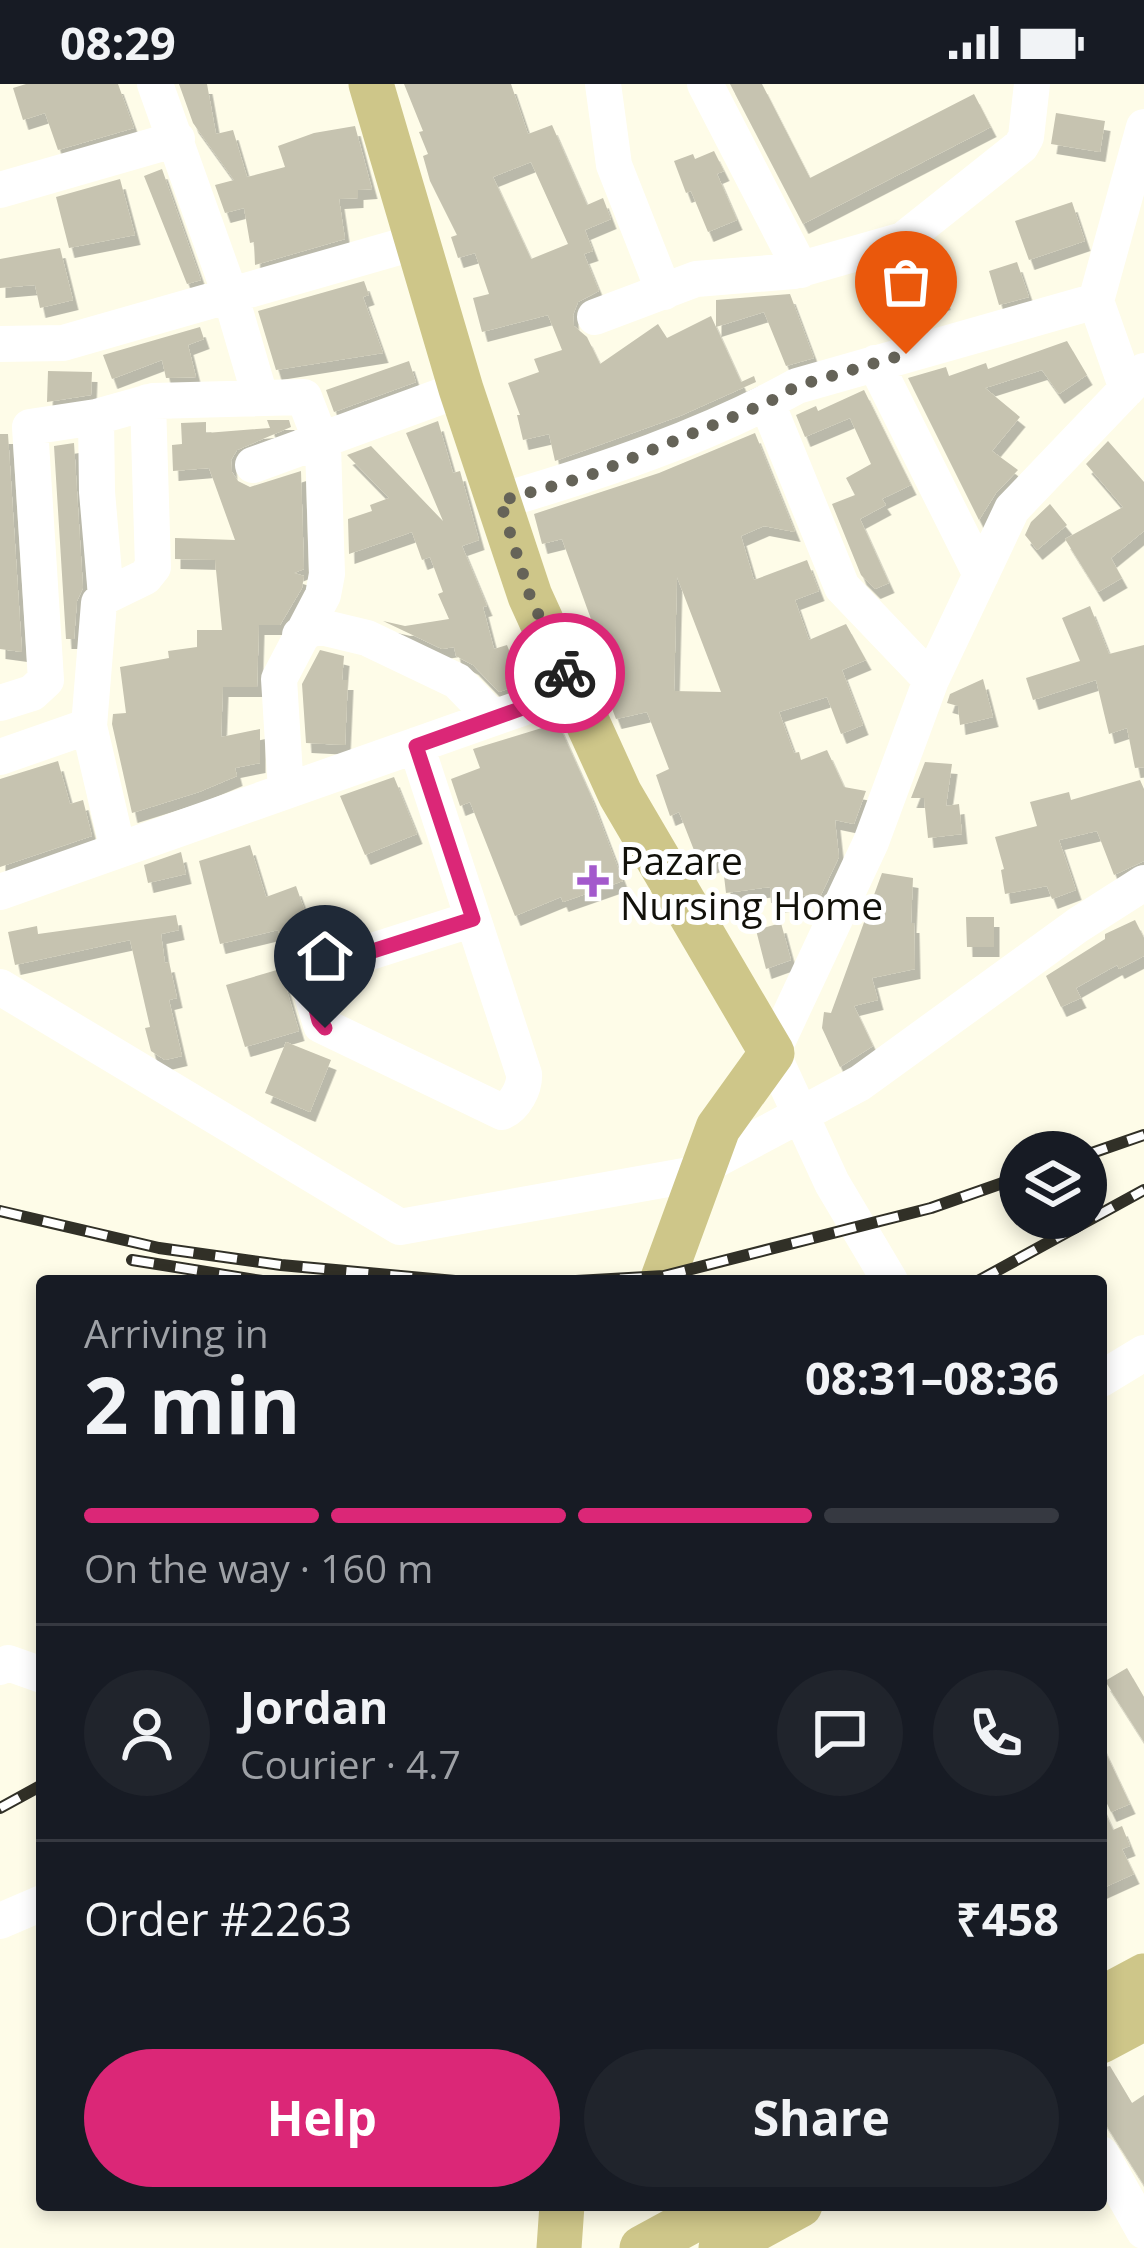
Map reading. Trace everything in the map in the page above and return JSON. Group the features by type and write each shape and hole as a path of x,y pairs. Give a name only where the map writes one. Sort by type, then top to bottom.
{"main road":[{"path":"371,84 461,389 530,596 620,794 780,1073 718,1128 664,1275"},
{"path":"1107,1996 1144,1976"},
{"path":"1107,2038 1144,2018"},
{"path":"642,2248 710,2211"},
{"path":"721,2248 789,2211"}],"street":[{"path":"155,84 230,295 260,396"},
{"path":"603,84 614,164 664,292"},
{"path":"706,84 801,270"},
{"path":"595,317 695,279 801,270 918,232 1021,146 1032,84"},
{"path":"886,1275 780,1073 931,680 1012,509 1135,380 1096,301 1144,127"},
{"path":"0,190 177,139"},
{"path":"0,344 63,343 420,241"},
{"path":"500,501 588,476 767,403 797,386 1096,301"},
{"path":"874,363 981,575"},
{"path":"254,466 461,389"},
{"path":"0,703 32,693 46,680 28,430 33,425 96,417 148,402 304,397 322,443 328,574 323,596 279,679 286,791"},
{"path":"118,850 88,726 99,603 145,577 153,567 148,402"},
{"path":"767,403 842,587 931,680"},
{"path":"96,417 106,596"},
{"path":"301,635 317,626 367,638 457,681 494,718"},
{"path":"0,892 573,690"},
{"path":"0,758 88,726"},
{"path":"416,746 473,919 524,1077 512,1106 502,1112 325,1028 308,978 310,971 473,919"},
{"path":"0,987 400,1227 702,1170 860,1083 1078,925 1144,883"},
{"path":"1107,1375 1144,1353"},
{"path":"0,1667 8,1663 36,1673"},
{"path":"0,1921 36,1906"},
{"path":"1107,2165 1144,2231"}],"building":[{"path":"118,84 134,128 58,150 45,113 23,120 13,88"},
{"path":"179,84 207,84 216,134 233,130 247,177 285,167 278,146 355,126 372,189 358,190 358,198 339,199 345,239 255,265 244,208 225,213 215,185 234,180 193,123"},
{"path":"404,84 511,84 528,134 552,125 587,205 603,198 611,219 585,230 593,251 584,254 599,291 578,302 573,315 574,326 587,337 600,364 658,324 667,338 711,316 741,382 754,376 756,382 680,416 555,461 549,434 523,440 508,383 539,372 534,359 562,350 548,315 482,332 473,298 489,294 475,253 458,258 451,237 457,235 423,156 428,154 419,132 423,131","holes":["531,162 568,244 531,259 493,177"]},
{"path":"730,84 762,84 810,178 974,94 991,127 803,224"},
{"path":"1056,113 1105,121 1100,152 1051,144"},
{"path":"714,151 724,171 717,174 737,220 708,232 674,161"},
{"path":"162,169 201,280 187,284 144,176"},
{"path":"120,179 135,235 69,248 56,197"},
{"path":"1072,202 1085,241 1029,260 1015,221"},
{"path":"60,248 73,300 40,308 35,285 0,288 0,259"},
{"path":"930,251 945,300 920,307 914,288 875,302 865,274"},
{"path":"1017,262 1029,297 999,305 989,271"},
{"path":"364,281 369,295 363,297 383,353 276,370 258,311"},
{"path":"790,294 814,358 786,366 764,312 716,327 716,300"},
{"path":"200,327 204,339 188,345 196,377 166,378 162,360 112,379 103,355"},
{"path":"1067,341 1087,375 1059,394 1042,370 985,388 1020,417 992,451 1018,470 979,520 908,378 946,367 949,376 986,363 988,369"},
{"path":"409,361 416,382 334,412 326,390"},
{"path":"48,371 92,372 91,395 47,402"},
{"path":"864,390 911,485 882,499 886,505 860,519 889,583 875,589 861,575 832,504 855,495 846,478 871,464 850,418 805,437 796,415 816,406 818,411"},
{"path":"267,420 289,420 291,427 237,450 231,460 232,472 250,487 301,471 304,569 294,573 304,576 280,625 259,625 257,687 223,687 221,737 260,729 260,763 235,768 237,776 199,792 132,813 112,724 113,714 126,713 120,667 169,658 168,651 197,647 197,630 222,630 215,560 175,559 175,538 235,540 209,468 173,471 172,445 182,444 181,423 206,422 206,433 270,428"},
{"path":"438,421 453,473 460,471 479,540 462,546 487,606 483,607 494,649 507,645 522,684 499,692 473,665 456,656 454,647 442,649 383,621 405,626 449,619 430,557 422,560 412,532 349,554 348,519 372,511 370,505 389,498 347,455 371,446 443,521 406,433"},
{"path":"755,433 795,532 764,526 741,536 754,580 807,560 819,591 795,600 809,640 846,624 866,660 842,670 863,725 841,734 827,697 779,712 801,760 827,750 844,787 866,791 854,824 835,820 839,857 821,895 771,903 770,887 726,893 722,859 701,868 679,812 670,816 656,775 669,769 647,712 616,719 589,648 600,644 562,539 542,544 534,514 659,473","holes":["677,577 721,692 674,691"]},
{"path":"0,434 8,434 22,652 0,649"},
{"path":"1108,441 1144,482 1144,531 1111,558 1122,578 1098,592 1065,539 1123,507 1086,464"},
{"path":"74,443 83,588 77,601 74,639 66,639 54,446"},
{"path":"1050,504 1067,525 1037,550 1025,535"},
{"path":"1090,606 1109,654 1144,645 1144,767 1135,768 1127,728 1109,734 1096,680 1033,700 1026,678 1080,661 1062,618"},
{"path":"320,650 344,656 342,680 348,680 345,745 306,743 302,684"},
{"path":"983,679 993,717 960,725 958,706 947,703 950,694"},
{"path":"558,723 623,881 563,902 561,897 515,916 470,802 460,806 451,779 480,768 473,749"},
{"path":"58,761 70,804 83,800 92,836 0,867 0,779"},
{"path":"925,762 952,764 946,806 959,804 962,834 928,838 924,798 911,798"},
{"path":"394,777 417,834 365,855 340,796"},
{"path":"1140,780 1144,861 1114,875 1097,831 1059,840 1076,890 1052,899 1047,886 1005,894 995,837 1037,826 1030,802 1069,792 1071,800"},
{"path":"250,845 266,897 296,886 317,945 289,962 278,930 220,944 199,861"},
{"path":"181,852 186,874 148,883 144,865"},
{"path":"882,873 913,878 915,969 872,978 878,1000 854,1006 873,1046 840,1067 822,1028 824,1012 831,1013"},
{"path":"176,915 179,930 161,934 177,998 169,1000 182,1056 165,1060 151,1051 130,940 15,965 8,932 37,926 38,934"},
{"path":"966,917 994,917 994,947 967,947"},
{"path":"1135,920 1144,938 1144,956 1076,988 1081,998 1061,1007 1046,976 1105,939 1105,934"},
{"path":"781,923 791,960 766,969 756,930"},
{"path":"287,967 285,984 299,1031 245,1047 226,985"},
{"path":"286,1042 331,1060 310,1112 265,1093"},
{"path":"1127,1668 1144,1697 1144,1742 1107,1684"},
{"path":"1107,1756 1130,1804 1111,1812 1107,1804"},
{"path":"1107,1817 1113,1830 1122,1826 1130,1846 1122,1849 1134,1874 1107,1886"},
{"path":"1107,2067 1132,2103 1144,2095 1144,2185 1107,2126"}],"railway":[{"path":"1107,1148 1144,1135"},
{"path":"668,1275 931,1208 999,1184"},
{"path":"989,1275 1144,1190"},
{"path":"0,1211 159,1248 390,1275"},
{"path":"132,1260 225,1275"},
{"path":"0,1808 36,1788"}],"way so far":[{"path":"565,673 530,596 500,501 588,476 767,403 797,386 906,354"}],"place":[{"name":"Pazare Nursing Home","path":"593,881"}],"route":[{"path":"325,1028 319,1021 307,975 310,971 473,919 416,746 573,690 565,673"}]}
